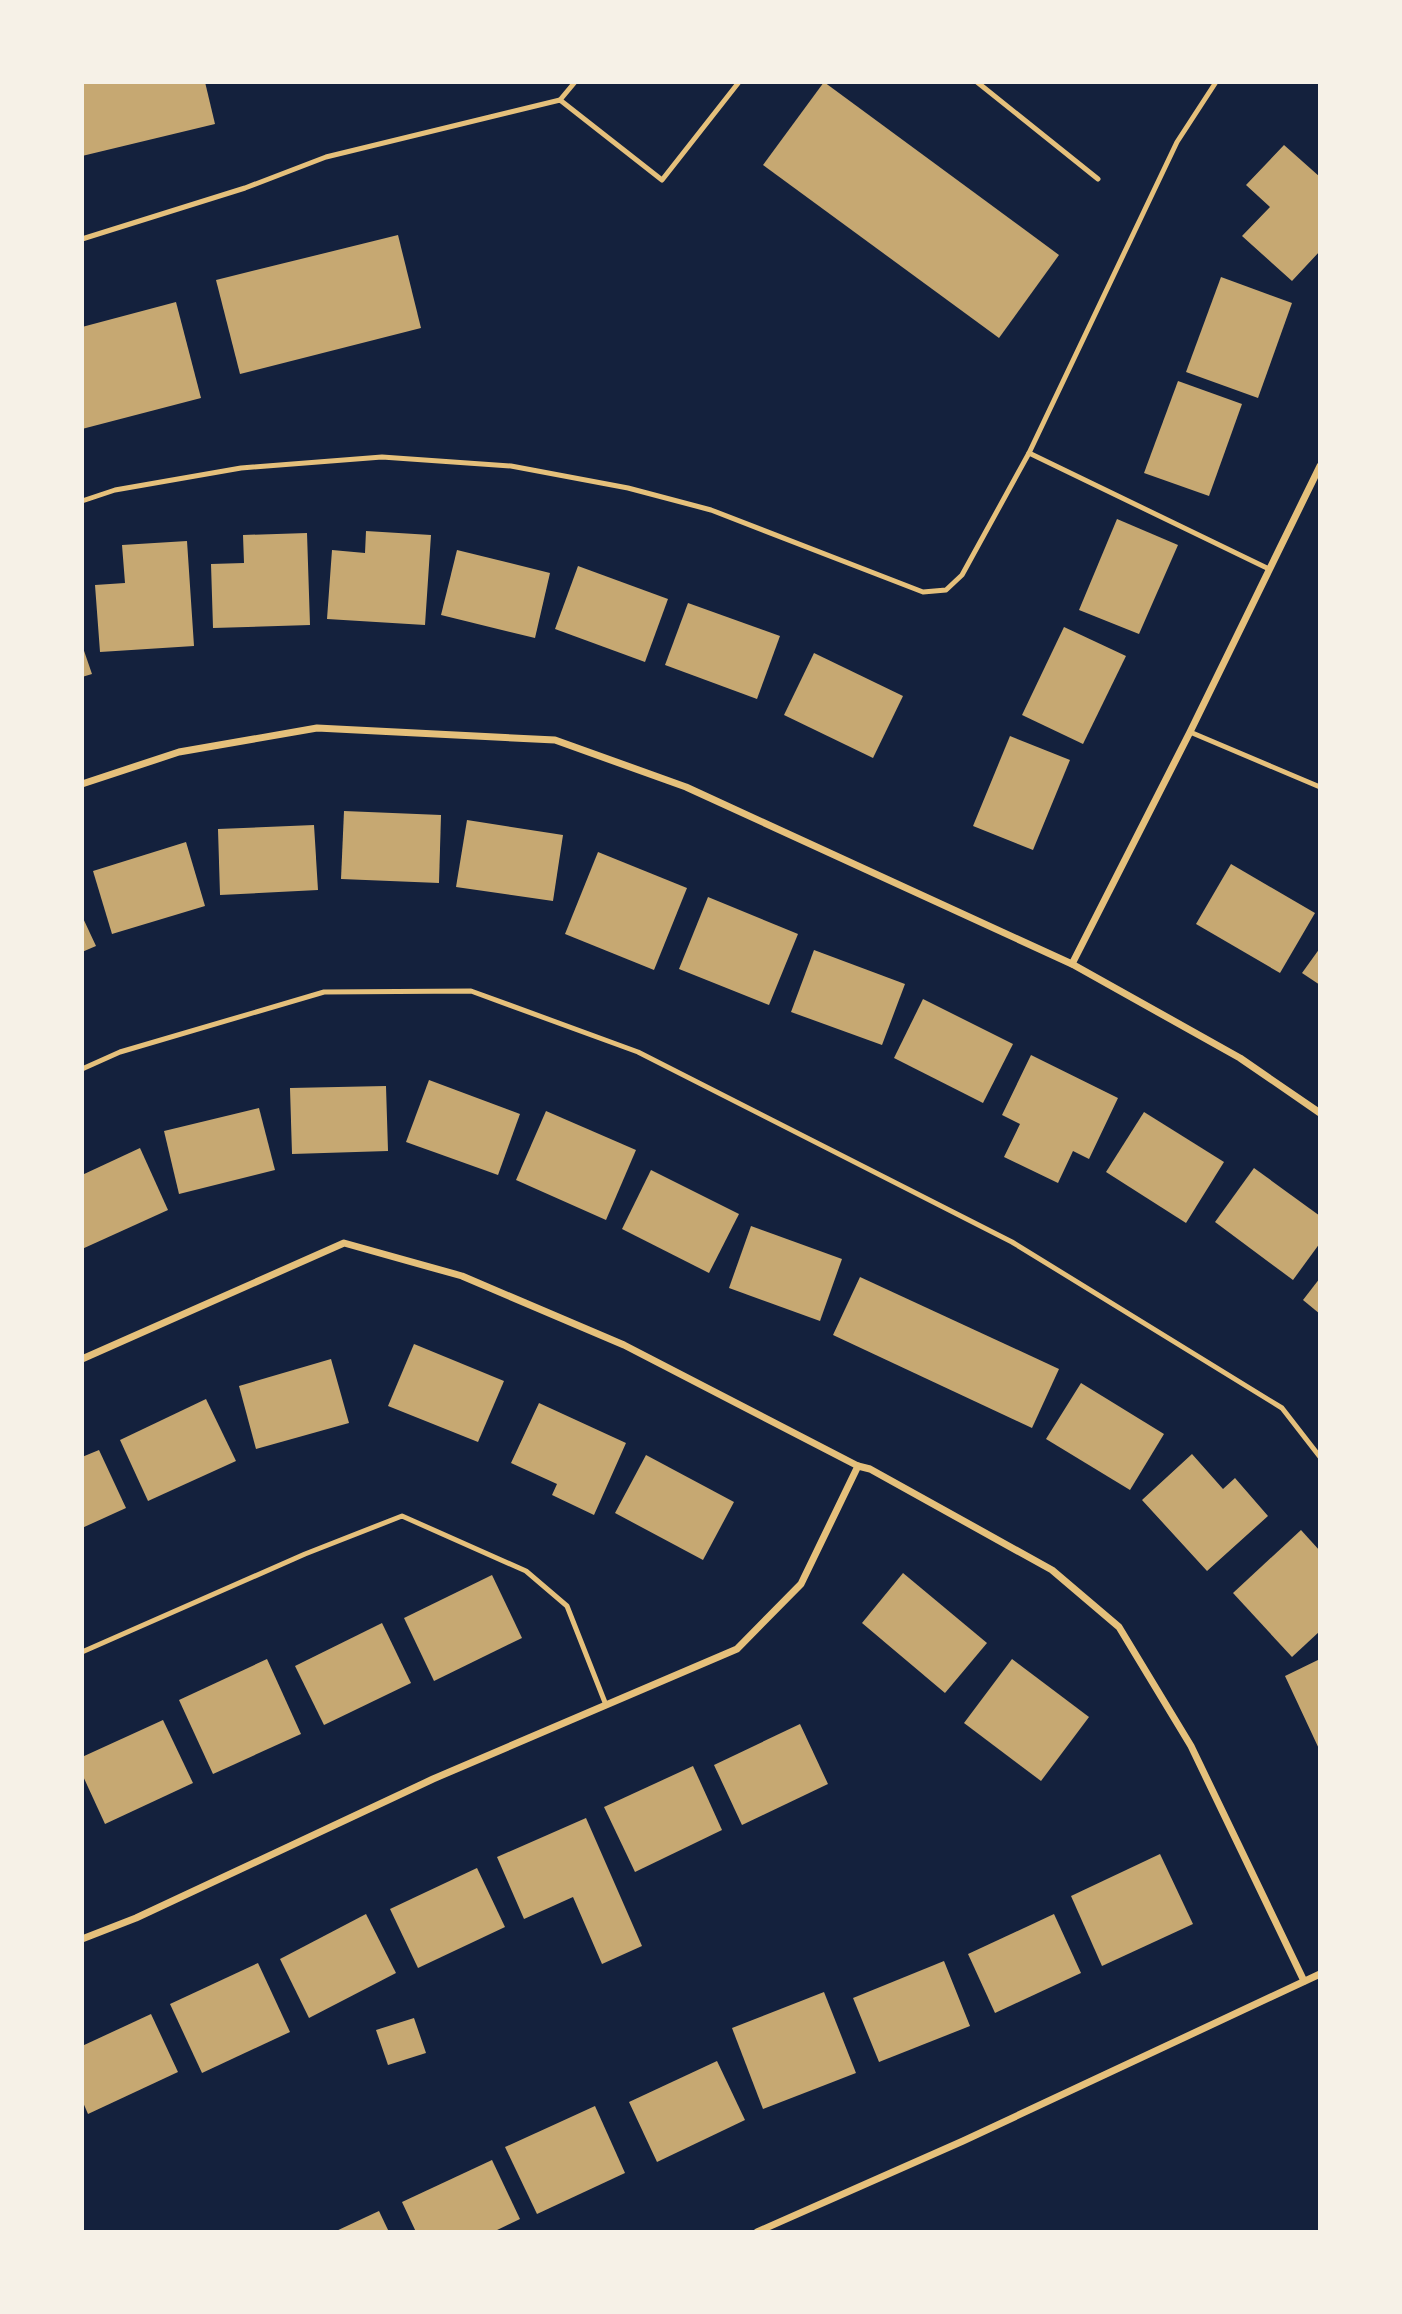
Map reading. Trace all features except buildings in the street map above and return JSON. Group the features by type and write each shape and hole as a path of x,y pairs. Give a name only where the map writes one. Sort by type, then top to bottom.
{"street":[{"path":"1072,964 1317,477 1320,466"},
{"path":"82,785 179,752 317,729 555,740 686,787 1072,964 1240,1058 1320,1113"},
{"path":"82,1359 344,1243 462,1276 611,1339 859,1466 870,1469 1052,1570 1119,1627 1191,1746 1304,1981"},
{"path":"82,1939 136,1918 433,1779 737,1649 801,1584 859,1466"},
{"path":"757,2232 963,2141 1320,1974"}],"lane":[{"path":"82,239 245,188 326,157 560,100 575,82"},
{"path":"560,100 662,180 739,82"},
{"path":"977,82 1098,179"},
{"path":"82,501 115,491 241,468 382,457 511,466 628,488 710,510 923,592 946,590 962,575 1029,453 1177,142 1216,82"},
{"path":"1029,453 1269,569"},
{"path":"1190,732 1320,787"},
{"path":"82,1069 120,1052 324,992 471,991 638,1052 1012,1242 1282,1408 1320,1457"},
{"path":"82,1651 305,1553 402,1516 526,1571 567,1606 606,1705"}]}
